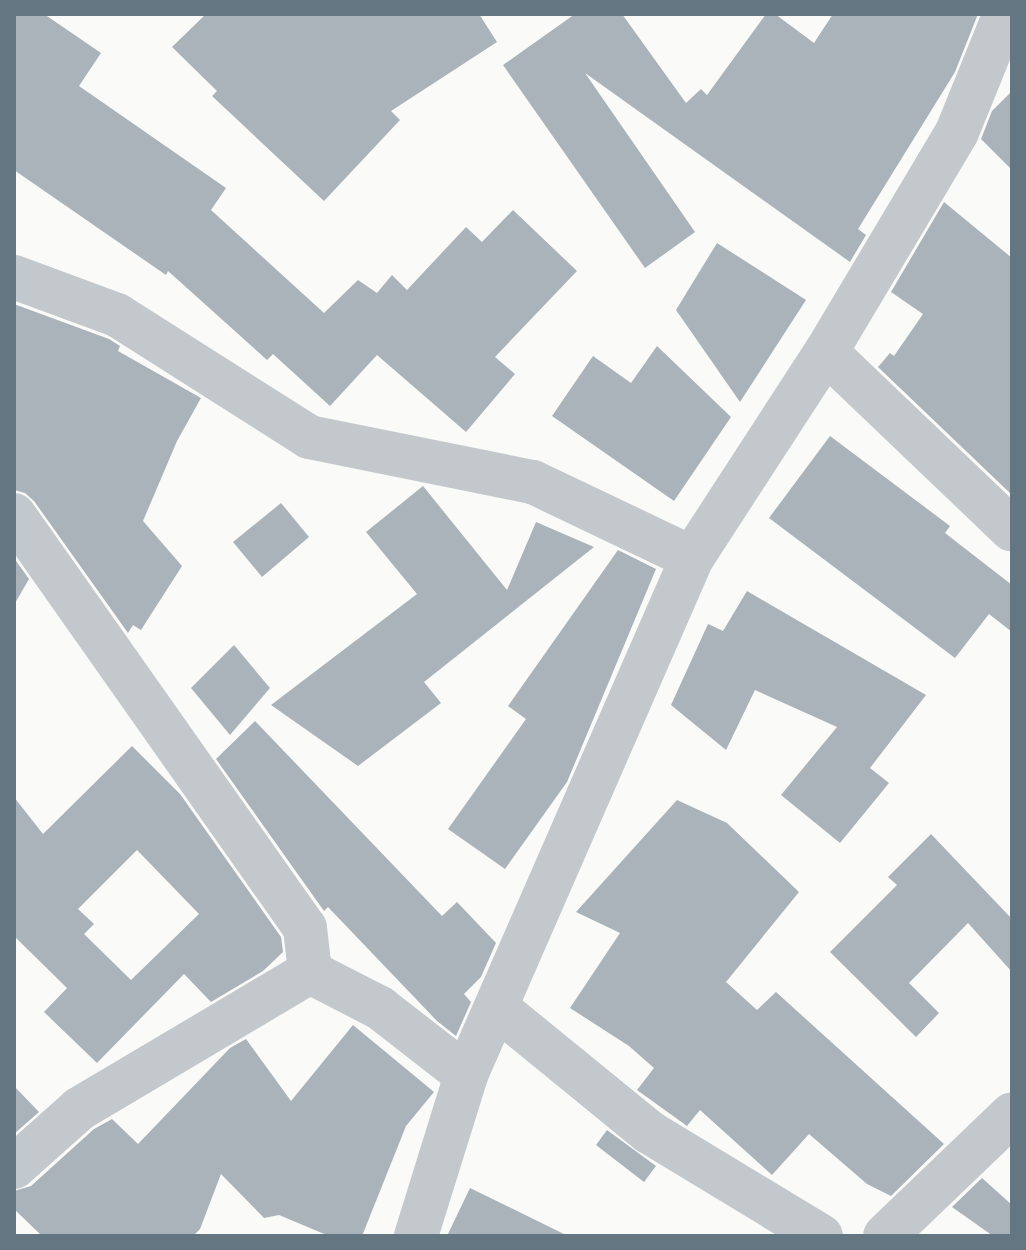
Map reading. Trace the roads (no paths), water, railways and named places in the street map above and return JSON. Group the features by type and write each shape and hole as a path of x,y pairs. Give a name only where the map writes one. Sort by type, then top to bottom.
{"street":[{"path":"416,1236 466,1075 692,558 826,352 957,132 1005,14"},
{"path":"14,277 117,315 309,437 533,482 692,558"},
{"path":"826,352 1012,530"},
{"path":"14,515 305,928 310,972"},
{"path":"310,972 380,1008 466,1075"},
{"path":"14,1167 79,1109 310,972"},
{"path":"497,1008 649,1132 821,1236"},
{"path":"885,1236 1012,1114"}]}
